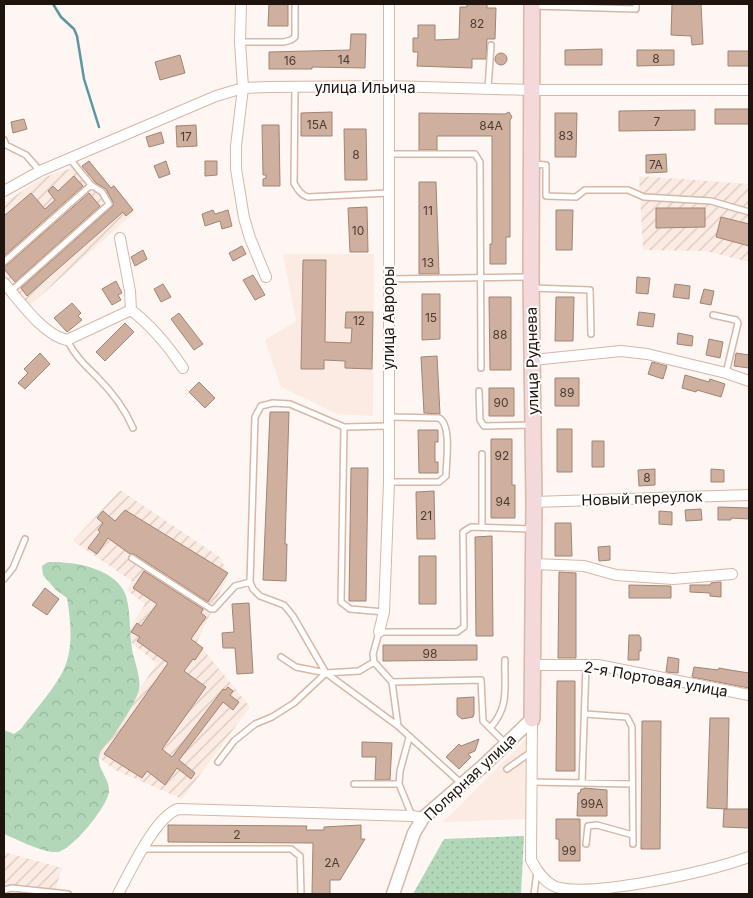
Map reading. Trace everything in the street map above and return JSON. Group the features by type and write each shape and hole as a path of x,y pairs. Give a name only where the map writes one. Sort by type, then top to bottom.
{"main road":[{"name":"улица Руднева","path":"532,5 531,282 534,502 532,719"}],"street":[{"path":"241,4 240,42 243,88 236,146 236,169 248,232 266,277"},
{"name":"улица Авроры","path":"379,632 384,612 388,482 389,4"},
{"name":"улица Ильича","path":"4,191 40,171 69,158 216,96 243,88 388,86 532,90 749,90"},
{"path":"120,238 130,291 131,310 164,342 183,368"},
{"path":"4,283 28,311 45,327 60,338 67,340 131,310"},
{"path":"533,360 621,351 647,354 726,373 749,381"},
{"name":"Новый переулок","path":"534,502 749,495"},
{"path":"534,564 584,566 616,575 673,579 732,574"},
{"name":"2-я Портовая улица","path":"533,664 598,665 749,694"},
{"path":"532,719 531,860 548,883 574,892 608,891 693,875 749,857"},
{"name":"Полярная улица","path":"393,894 418,817 462,784 532,719"},
{"path":"118,894 163,818 178,809 418,817"}],"lane":[{"path":"240,42 284,42 291,40 295,37 295,4"},
{"path":"532,5 636,9 636,4"},
{"path":"488,89 491,45"},
{"path":"295,86 294,182 298,190 308,197 388,194"},
{"path":"4,140 6,144 26,155 40,171"},
{"path":"389,154 475,154 480,162 481,368"},
{"path":"11,291 109,204 102,192 91,185 69,158"},
{"path":"531,164 546,165 546,196 576,197 585,190 628,190 644,197 711,201 749,212"},
{"path":"4,262 91,185"},
{"path":"388,279 481,278 590,290 591,334"},
{"path":"712,315 736,320 738,323 726,373"},
{"path":"67,340 81,362 98,377 124,411 133,428"},
{"path":"479,391 480,420 484,426 533,425"},
{"path":"388,482 438,482 443,480 446,476 447,428 444,420 439,418 344,427 290,404 273,403 261,406 255,417 250,582 253,589 260,596 284,605 293,616 326,673 398,726 409,738 462,784"},
{"path":"344,427 341,602 350,609 384,612"},
{"path":"482,454 482,527"},
{"path":"398,726 392,682 374,662 373,654 379,632 456,632 464,627 464,532 471,527 534,529"},
{"path":"4,579 13,568 25,539"},
{"path":"132,558 211,609 214,609 235,586 250,582"},
{"path":"281,657 296,667 326,673 359,671 374,662"},
{"path":"490,728 498,719 504,704 505,660"},
{"path":"582,783 586,665"},
{"path":"218,762 234,741 255,724 272,717 294,703 326,673"},
{"path":"392,682 482,680 483,721 506,743"},
{"path":"585,714 628,717 632,727 633,844"},
{"path":"409,738 400,771 399,784 418,817"},
{"path":"507,769 532,751"},
{"path":"532,782 632,784"},
{"path":"354,784 399,784"},
{"path":"586,844 588,826 597,825 633,835"},
{"path":"143,850 291,850 300,856 301,894"},
{"path":"534,894 538,871"},
{"path":"4,890 12,888 68,894"}],"shaded area":[{"path":"90,162 108,184 113,183 135,212 29,306 4,276 4,203 42,178"},
{"path":"639,176 749,184 749,262 706,251 643,250"},
{"path":"283,254 374,254 373,416 337,414 281,387 265,340 296,321"},
{"path":"120,490 221,558 228,576 197,642 250,707 182,799 115,770 94,754 157,664 125,637 145,604 127,590 132,581 73,541"},
{"path":"528,737 527,819 443,822"},
{"path":"4,852 62,868 54,894 4,894"}],"green space":[{"path":"48,562 69,563 93,568 114,579 121,586 128,602 130,636 139,682 138,693 130,710 99,756 100,766 107,780 108,797 81,835 58,852 38,848 4,834 4,730 14,734 21,729 48,695 62,673 70,646 70,617 67,598 56,590 43,575 42,566"},
{"path":"524,836 521,894 413,894 444,839"}],"building":[{"path":"269,4 288,4 288,26 268,26"},
{"path":"467,4 487,4 487,8 496,8 495,39 487,39 486,59 472,59 472,68 417,66 418,52 413,52 413,38 418,38 418,25 435,25 435,40 459,39 460,7 467,7"},
{"path":"672,4 701,4 703,44 692,45 691,36 671,35"},
{"path":"351,34 366,34 365,68 312,67 312,69 269,69 269,52 350,50"},
{"path":"602,49 602,65 565,65 565,50"},
{"path":"637,50 674,50 674,65 637,66"},
{"path":"728,51 749,51 749,66 728,66"},
{"path":"503,53 506,54 506,64 499,65 496,64 495,57 496,54"},
{"path":"180,55 185,73 160,80 155,62"},
{"path":"715,109 749,109 749,124 715,124"},
{"path":"695,110 695,130 619,131 619,111"},
{"path":"332,112 332,136 301,136 301,113"},
{"path":"509,112 512,117 510,120 510,237 506,237 506,264 490,264 490,244 492,244 492,136 437,136 437,150 419,150 419,113 505,114"},
{"path":"555,113 577,113 576,157 555,157"},
{"path":"24,119 27,129 13,133 11,122"},
{"path":"196,125 197,146 177,147 176,126"},
{"path":"262,125 279,125 280,186 263,186 263,179 266,178 266,175 263,175"},
{"path":"344,129 366,129 367,180 345,180"},
{"path":"161,132 164,143 149,147 146,137"},
{"path":"666,154 667,172 646,173 646,155"},
{"path":"89,161 111,188 114,186 133,210 126,216 123,212 27,296 21,288 113,206 113,202 106,189 96,183 82,166"},
{"path":"166,161 170,174 159,178 154,166"},
{"path":"205,161 217,161 217,175 205,176"},
{"path":"74,176 83,186 4,256 4,216 31,193 45,209 55,200 48,191 53,186 58,191"},
{"path":"419,182 436,182 439,274 419,274"},
{"path":"89,193 100,206 15,282 4,269 4,266"},
{"path":"367,207 368,252 350,252 348,208"},
{"path":"656,208 705,208 705,227 656,228"},
{"path":"213,210 215,214 228,210 232,226 222,229 220,221 205,226 202,214"},
{"path":"556,210 573,210 572,250 556,250"},
{"path":"721,217 749,224 749,246 716,237"},
{"path":"242,246 246,254 233,261 229,253"},
{"path":"143,250 147,259 135,266 131,257"},
{"path":"303,260 326,260 325,342 351,343 352,328 345,328 346,312 373,312 372,369 345,368 345,361 324,360 324,369 301,369"},
{"path":"253,275 265,295 255,300 243,280"},
{"path":"637,277 650,278 648,294 636,293"},
{"path":"116,281 122,293 118,295 121,300 112,305 102,289"},
{"path":"163,284 171,297 161,302 154,289"},
{"path":"675,284 690,286 689,299 673,297"},
{"path":"704,289 714,291 711,305 700,303"},
{"path":"422,294 440,294 440,339 422,340"},
{"path":"489,297 511,297 511,370 490,370"},
{"path":"556,297 574,297 573,341 555,341"},
{"path":"72,303 81,313 78,316 82,320 67,332 54,318"},
{"path":"639,312 655,314 653,327 637,325"},
{"path":"179,313 203,344 194,350 171,319"},
{"path":"125,323 134,332 105,361 96,352"},
{"path":"678,333 693,336 692,346 677,344"},
{"path":"709,339 723,342 720,358 706,355"},
{"path":"40,353 50,364 25,389 18,383 28,373 24,369"},
{"path":"736,353 749,355 749,368 734,366"},
{"path":"437,356 440,414 424,413 421,357"},
{"path":"652,362 667,366 663,379 648,374"},
{"path":"685,375 709,382 710,379 725,384 721,397 682,388"},
{"path":"555,378 579,378 579,406 555,406"},
{"path":"199,382 215,398 205,408 189,392"},
{"path":"489,388 514,388 514,416 489,416"},
{"path":"270,412 289,412 285,544 287,544 286,581 263,580"},
{"path":"557,429 572,429 572,472 557,472"},
{"path":"418,430 438,430 438,442 435,442 435,462 438,462 438,473 419,473"},
{"path":"491,439 512,439 512,485 515,485 515,518 491,518"},
{"path":"592,441 604,441 604,467 592,467"},
{"path":"351,468 368,468 366,601 349,601"},
{"path":"655,469 655,485 639,486 638,470"},
{"path":"711,469 724,470 724,482 711,482"},
{"path":"434,491 435,539 417,539 416,492"},
{"path":"718,507 749,508 749,519 731,518 731,520 718,520"},
{"path":"701,509 702,520 686,521 685,510"},
{"path":"125,510 228,573 208,602 134,554 130,554 108,538 97,554 88,548 100,532 98,530 103,523 97,518 103,511 115,521"},
{"path":"659,511 672,512 672,525 659,524"},
{"path":"555,523 571,523 572,556 555,556"},
{"path":"492,536 493,636 476,636 475,537"},
{"path":"610,546 610,560 599,561 598,547"},
{"path":"419,556 436,556 436,604 419,604"},
{"path":"144,571 203,609 201,613 206,617 191,639 203,648 184,671 206,687 162,749 172,757 223,689 225,690 228,687 233,691 230,695 239,702 233,710 223,702 179,760 195,773 191,779 177,768 165,785 147,771 142,778 104,754 168,663 137,641 140,637 131,632 137,623 141,626 157,604 133,588"},
{"path":"559,572 576,573 576,658 558,658"},
{"path":"721,582 721,597 710,596 710,593 690,592 690,585 710,585 711,583"},
{"path":"629,585 671,586 671,598 629,598"},
{"path":"45,588 59,599 47,615 32,605"},
{"path":"249,603 253,673 237,674 235,648 223,648 222,633 234,632 232,604"},
{"path":"629,635 639,635 641,638 639,660 628,660"},
{"path":"383,645 477,645 477,660 383,661"},
{"path":"668,657 679,659 678,673 666,672"},
{"path":"694,667 718,670 719,668 749,673 749,688 692,677"},
{"path":"557,681 575,681 575,771 556,771"},
{"path":"474,697 473,717 462,719 457,714 457,698"},
{"path":"710,718 729,718 727,809 707,808"},
{"path":"642,721 661,721 660,849 641,849"},
{"path":"479,739 475,751 468,754 471,757 459,769 446,757 459,744 461,746"},
{"path":"362,742 392,743 390,780 375,780 376,757 362,757"},
{"path":"584,788 607,790 607,816 577,816 578,793"},
{"path":"724,809 749,809 749,828 723,827"},
{"path":"556,819 580,819 580,861 559,861 559,839 556,839"},
{"path":"168,825 307,826 306,830 324,830 324,827 361,825 361,839 365,839 340,880 330,880 330,894 312,894 313,843 168,842"}],"waterway":[{"path":"53,4 61,17 74,29 77,36 84,79 99,127"}]}
